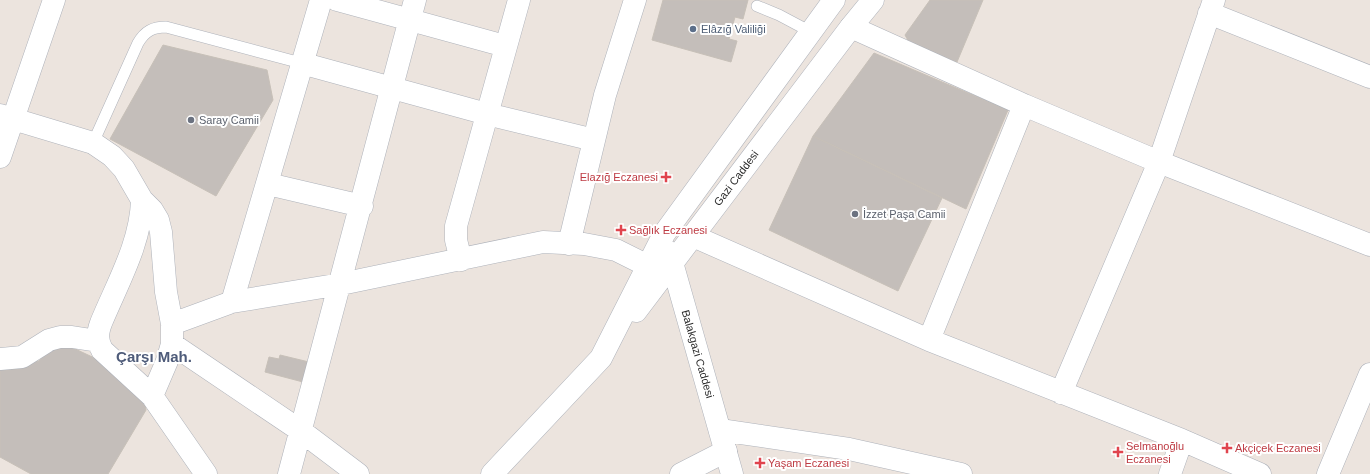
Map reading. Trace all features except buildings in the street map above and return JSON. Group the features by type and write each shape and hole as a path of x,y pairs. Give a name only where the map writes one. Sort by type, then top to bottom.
{"street":[{"path":"0,156 7,117 54,0"},
{"path":"232,302 268,184 301,63 321,0"},
{"path":"337,0 413,10 505,46"},
{"path":"461,260 456,240 456,226 519,0"},
{"path":"569,244 604,95 636,0"},
{"path":"492,474 601,358 664,234 834,0"},
{"name":"Gazi Caddesi","path":"601,358 851,26 873,0"},
{"path":"1061,393 1159,162 1212,6 1370,77"},
{"path":"289,474 362,206 413,10"},
{"path":"851,26 1024,105 1159,162 1370,245"},
{"path":"301,63 487,114 594,140"},
{"path":"929,340 1024,105"},
{"path":"7,117 94,144 112,156 124,169 142,200 152,210 160,226 166,292 172,334 167,361 152,396"},
{"path":"268,184 362,206"},
{"path":"142,200 138,235 101,324 98,333 98,342 102,350 152,396 206,474"},
{"name":"Balakgazi Caddesi","path":"664,234 732,474"},
{"path":"693,236 929,340 1182,440 1260,474"},
{"path":"172,334 232,302 341,284 543,242 616,250 648,266"},
{"path":"172,334 358,474"},
{"path":"0,359 22,356 49,340 60,337 72,336 98,342"},
{"path":"1328,474 1370,374"},
{"path":"720,430 849,449 961,474"},
{"path":"1170,474 1182,440"},
{"path":"681,474 726,451"}],"lane":[{"path":"757,6 779,15 811,32"},
{"path":"94,144 138,43 141,37 151,29 166,27 301,63"}],"place":[{"name":"Elâzığ Valiliği","path":"693,29"},
{"name":"Saray Camii","path":"191,120"},
{"name":"Elazığ Eczanesi","path":"666,177"},
{"name":"İzzet Paşa Camii","path":"855,214"},
{"name":"Sağlık Eczanesi","path":"621,230"},
{"name":"Akçiçek Eczanesi","path":"1227,448"},
{"name":"Selmanoğlu Eczanesi","path":"1118,452"},
{"name":"Yaşam Eczanesi","path":"760,463"}],"district":[{"name":"Çarşı Mah.","path":"154,356"}]}
